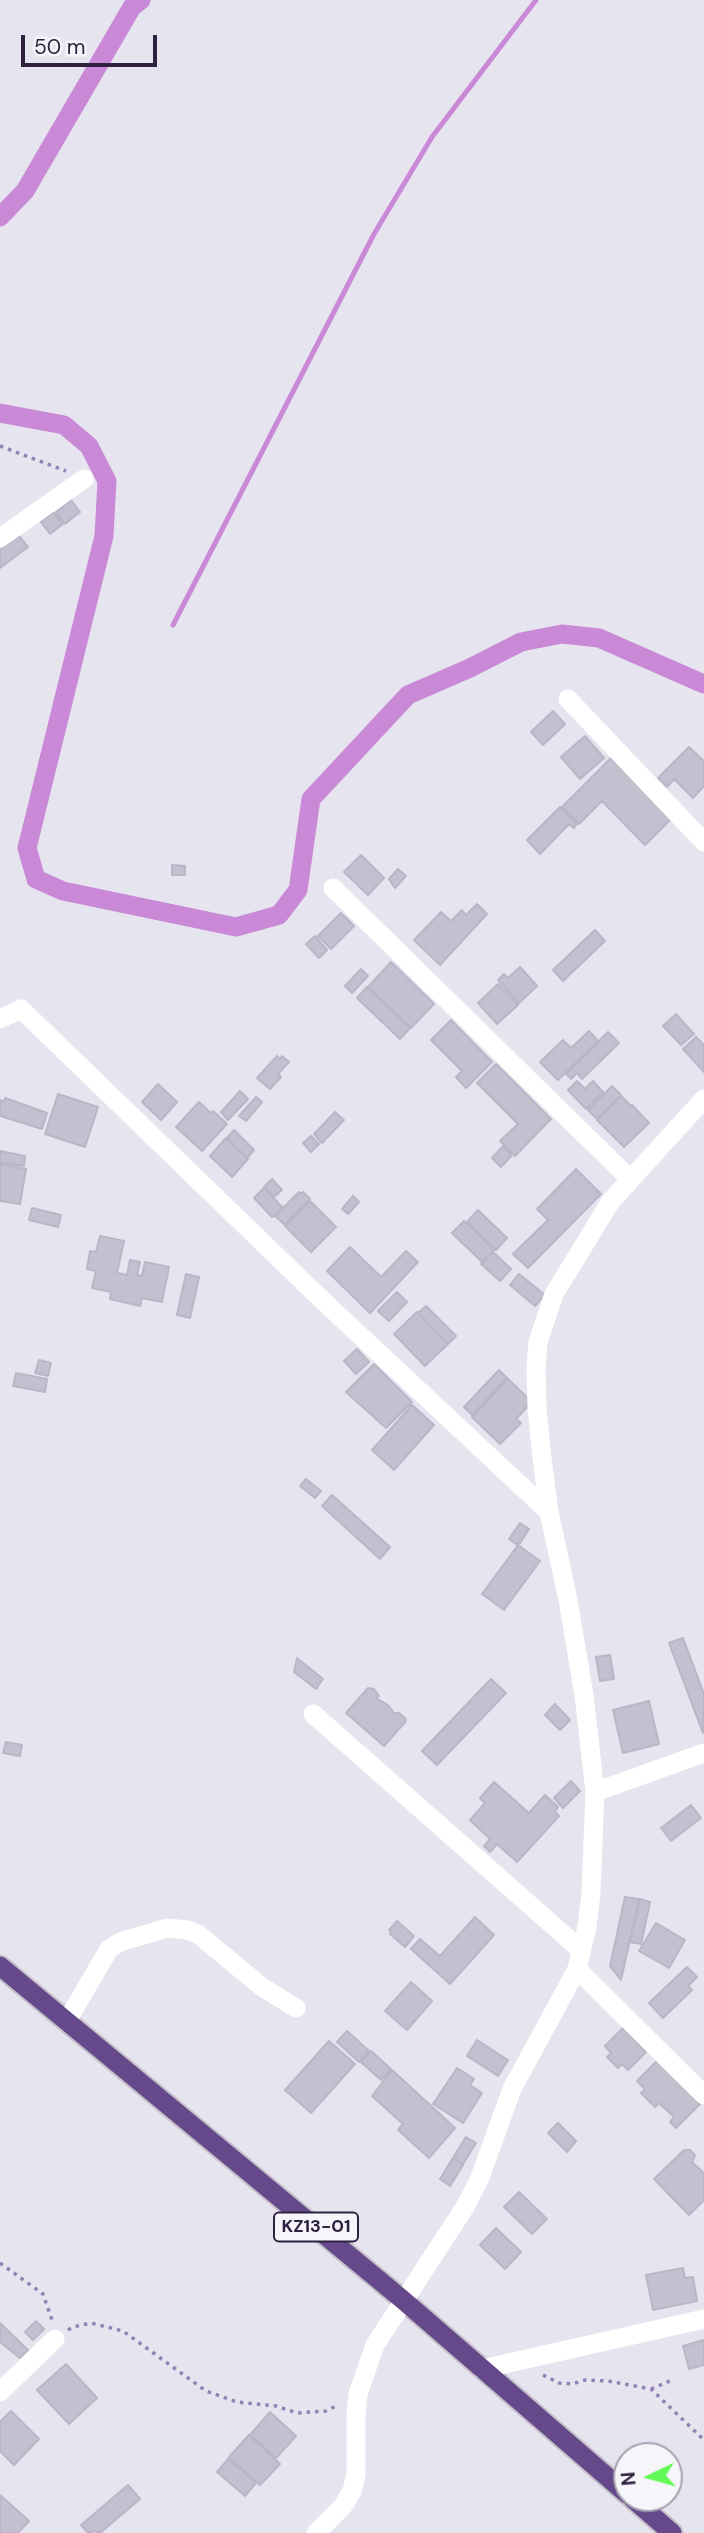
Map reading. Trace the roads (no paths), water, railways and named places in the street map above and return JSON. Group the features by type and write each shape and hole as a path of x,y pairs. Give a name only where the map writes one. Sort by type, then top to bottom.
{"highway":[{"name":"KZ13-01","path":"0,1966 403,2300 613,2482"},
{"path":"648,2512 672,2533"}],"street":[{"path":"0,538 83,479"},
{"path":"568,699 704,842"},
{"path":"333,888 630,1179"},
{"path":"0,1019 20,1009 320,1298 549,1512"},
{"path":"316,2533 343,2506 352,2491 356,2474 358,2394 375,2345 466,2207 479,2180 512,2089 579,1959 587,1927 591,1893 595,1792 573,1627 549,1512 537,1408 538,1342 554,1294 595,1225 630,1179 704,1099"},
{"path":"313,1714 579,1959 704,2095"},
{"path":"595,1792 704,1753"},
{"path":"67,2021 109,1950 120,1942 167,1928 198,1934 262,1987 296,2008"},
{"path":"482,2369 704,2319"},
{"path":"0,2392 55,2339"}],"waterway":[{"path":"0,217 25,191 132,7 141,0"},
{"path":"173,625 374,234 432,137 536,0"},
{"path":"0,413 64,425 89,446 107,481 104,536 27,848 36,879 63,891 236,927 279,915 298,890 311,799 408,695 521,642 562,634 599,638 704,684"}]}
